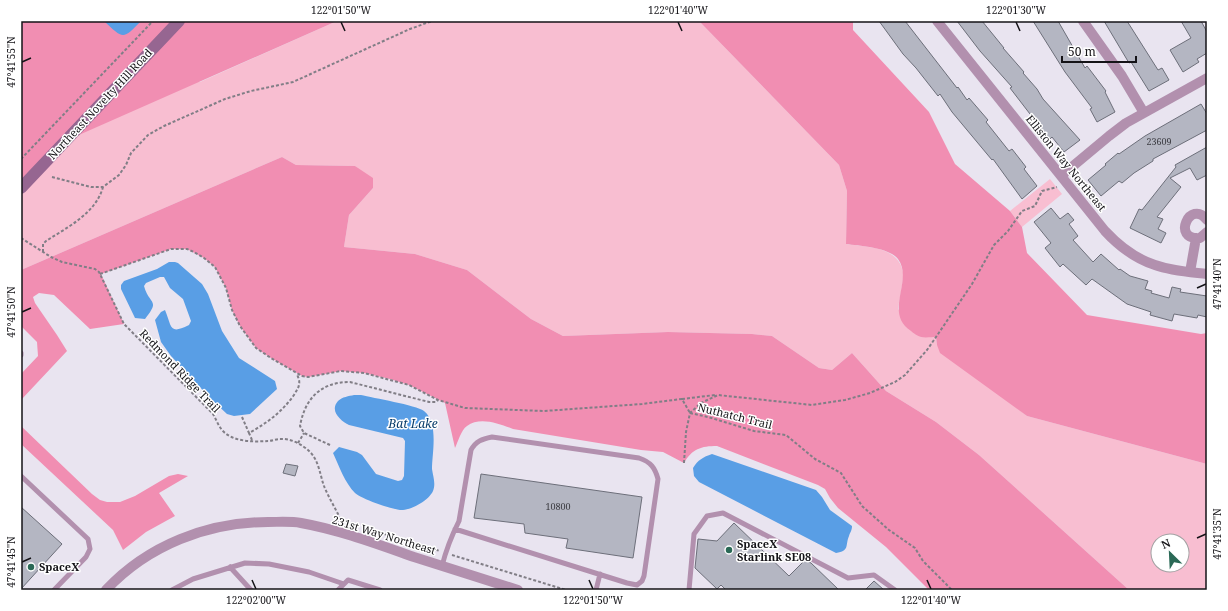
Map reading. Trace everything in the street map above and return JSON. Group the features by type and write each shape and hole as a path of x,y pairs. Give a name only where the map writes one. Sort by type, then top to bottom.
{"main road":[{"name":"Northeast Novelty Hill Road","path":"21,188 179,21"}],"street":[{"name":"Elliston Way Northeast","path":"937,21 1104,231 1121,246 1155,265 1207,274"},
{"path":"1083,21 1122,76 1144,113"},
{"path":"1061,176 1109,136 1144,113 1207,78"},
{"path":"1207,220 1203,216 1195,214 1191,215 1186,221 1185,225 1186,232 1192,237 1196,238 1203,236 1207,232"},
{"path":"1190,272 1196,238"},
{"name":"231st Way Northeast","path":"106,590 112,583 142,559 174,541 200,531 239,523 283,522 301,523 367,541 518,590"}],"lane":[{"path":"442,566 455,529 459,521 471,450 474,444 482,439 492,437 640,458 652,464 658,479 644,576 642,581 637,584 455,529"},
{"path":"21,476 88,539 90,549 86,557 54,590"},
{"path":"689,590 694,534 708,516 723,513 848,578 874,575 895,590"},
{"path":"172,590 193,579 245,563 269,564 309,572 344,584"},
{"path":"230,567 251,590"},
{"path":"596,590 600,574"},
{"path":"338,590 348,580 380,590"}],"path":[{"path":"21,159 153,21"},
{"path":"52,177 90,187 103,187 119,175 126,165 131,153 148,135 164,126 225,99 251,91 293,82 410,29 432,21"},
{"path":"21,238 51,257 62,262 95,269 100,274 171,248 186,249 194,252 204,258 215,268 226,288 232,310 256,348 302,376 308,377 341,371 364,373 409,385 438,400 465,408 544,411 642,404 718,395 812,406 845,400 870,393 895,382 905,375 927,350 936,337 972,284 994,245 1008,231 1022,211 1035,206 1042,191 1057,188 1061,176"},
{"path":"43,252 43,244 46,241 89,212 101,196 103,187"},
{"name":"Redmond Ridge Trail","path":"100,274 124,324 131,333 213,414 222,430 235,438 253,441 270,441 281,439 298,443"},
{"path":"249,433 273,418 287,404 300,383 297,373"},
{"path":"330,445 304,433 300,426 310,400 320,389 335,383 350,382 429,402 436,402 438,400"},
{"path":"684,463 686,432 690,413 700,403 718,395"},
{"path":"682,400 690,413"},
{"name":"Nuthatch Trail","path":"690,413 754,431 786,435 815,459 840,472 862,506 888,530 915,548 923,561 952,590"},
{"path":"242,417 253,441"},
{"path":"304,433 298,443 306,448 316,460 324,487 339,516 338,520"}],"shaded area":[{"path":"21,21 337,21 63,142 21,188"},
{"path":"337,21 699,21 839,165 847,191 846,244 880,249 895,257 900,263 903,276 898,309 921,337 936,337 937,345 1027,416 1207,464 1207,590 1129,590 979,455 936,422 886,391 852,353 832,370 819,368 772,336 752,334 668,332 563,336 531,319 467,270 415,254 344,247 349,215 373,188 355,166 296,165 282,157 21,270 21,25 200,82"},
{"path":"699,21 853,21 853,30 929,112 955,164 1010,211 1022,227 1027,253 1087,315 1201,334 1207,333 1207,464 1027,416 940,353 936,337 921,337 912,332 903,324 899,315 903,277 902,267 898,259 888,252 866,246 846,244 847,191 839,165"},
{"path":"282,157 296,165 355,166 373,178 373,188 349,215 344,247 415,254 467,270 531,319 563,336 668,332 752,334 772,336 819,368 832,370 852,353 886,391 936,422 979,455 1129,590 929,590 886,547 838,508 825,489 717,446 706,447 694,451 684,463 663,452 641,450 513,429 496,423 484,421 472,423 467,426 461,433 455,448 445,403 409,385 364,373 341,371 308,377 302,376 256,348 240,326 232,310 226,288 215,267 204,258 187,249 171,249 101,274 124,324 90,329 54,295 39,293 33,297 35,303 67,351 21,400 21,374 38,356 37,342 21,326 21,270"},
{"path":"1050,179 1062,194 1022,227 1010,211"},
{"path":"21,426 100,500 107,502 120,502 135,496 169,476 178,474 188,476 159,493 175,516 146,532 123,550 113,530 21,444"}],"water":[{"path":"104,21 141,21 130,32 123,35 119,34"},
{"path":"169,262 178,263 202,284 208,294 222,331 239,358 275,381 277,389 250,414 234,416 227,414 171,356 161,342 155,320 161,312 165,310 170,325 174,329 183,328 189,325 191,321 183,299 170,288 164,277 160,277 146,283 144,286 153,305 150,313 145,319 135,318 121,289 121,285 124,281 157,269"},
{"name":"Bat Lake","path":"354,395 361,395 412,406 424,411 429,416 432,423 434,438 432,469 434,486 433,491 428,498 420,504 403,510 393,509 358,495 348,484 333,453 339,447 362,455 376,474 398,481 402,480 404,476 405,441 403,438 349,425 335,412 338,401"},
{"path":"712,454 816,490 830,510 852,526 845,549 836,553 699,482 694,476 693,468 701,459"}],"building":[{"path":"879,21 905,21 967,100 969,98 988,120 986,122 1009,151 1012,149 1026,167 1024,169 1037,186 1022,199 993,159 992,160 952,112 940,94 938,96 903,54"},
{"path":"957,21 982,21 1024,72 1023,73 1037,89 1043,99 1080,140 1064,152 1052,137 1050,139 1010,88 1012,87 980,51"},
{"path":"1033,21 1058,21 1085,68 1087,66 1106,91 1105,92 1115,112 1097,122 1090,109 1092,108 1065,72"},
{"path":"1104,21 1127,21 1158,70 1162,68 1169,80 1149,91 1131,62 1129,63"},
{"path":"1181,21 1201,21 1207,32 1207,53 1197,59 1199,62 1183,72 1170,50 1191,38"},
{"path":"1201,104 1207,114 1207,130 1153,159 1153,161 1134,173 1122,183 1119,181 1101,196 1088,180 1118,153 1119,154 1145,136"},
{"path":"1207,147 1207,175 1197,180 1190,168 1170,178 1181,187 1157,217 1163,219 1158,229 1166,233 1161,243 1130,228 1139,209 1142,210 1176,167 1175,165"},
{"path":"1051,208 1060,219 1068,213 1074,220 1069,224 1078,236 1073,240 1093,262 1101,254 1119,270 1120,269 1130,276 1148,281 1145,289 1152,291 1151,293 1169,298 1172,287 1181,289 1180,292 1207,296 1207,317 1198,315 1197,318 1174,314 1172,321 1150,315 1151,312 1127,304 1092,279 1086,285 1063,264 1060,267 1045,248 1051,243 1034,222"},
{"path":"286,464 298,466 295,476 283,473"},
{"path":"481,474 642,497 633,558 566,548 568,539 525,533 524,524 474,518"},
{"name":"SpaceX","path":"21,507 62,544 21,589"},
{"name":"SpaceX Starlink SE08","path":"734,523 789,576 805,560 811,563 839,590 726,590 721,585 717,589 695,568 698,539 717,541"},
{"path":"874,581 884,590 865,590"}],"place":[{"name":"SpaceX Starlink SE08","path":"729,550"},
{"name":"SpaceX","path":"31,567"}]}
